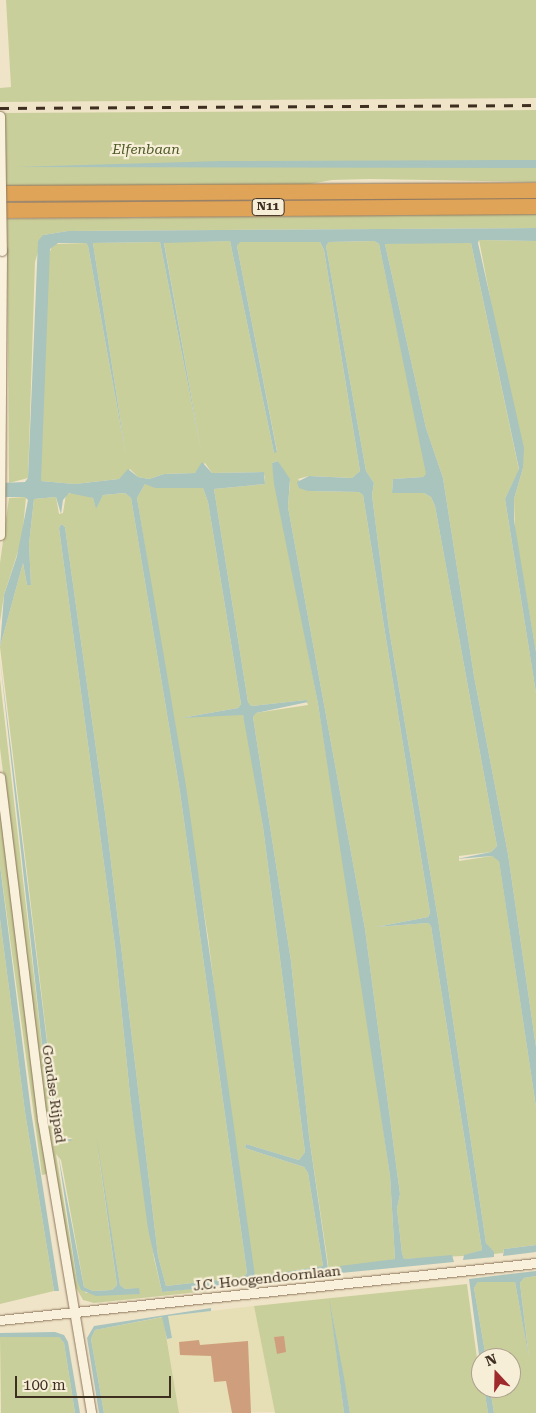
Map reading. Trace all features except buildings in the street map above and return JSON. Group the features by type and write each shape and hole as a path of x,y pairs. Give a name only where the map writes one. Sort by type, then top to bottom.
{"highway":[{"name":"N11","path":"0,193 536,190"},
{"name":"N11","path":"0,210 536,206"}],"street":[{"path":"0,116 3,507 0,535"},
{"name":"Goudse Rijpad","path":"0,777 42,1119 91,1413"},
{"name":"J.C. Hoogendoornlaan","path":"0,1320 536,1263"}],"shaded area":[{"path":"254,1306 275,1412 179,1413 167,1339 172,1338 168,1316"}],"green space":[{"path":"6,0 536,0 536,98 0,102 0,88 11,87"},
{"name":"Elfenbaan","path":"536,110 536,182 369,179 332,180 304,185 0,186 0,113"},
{"path":"536,214 536,228 68,231 43,235 35,262 28,478 9,483 7,219"},
{"path":"479,240 536,241 536,652 515,531 514,499 523,468"},
{"path":"230,241 274,453 277,451 237,246 239,242 320,242 324,250 360,471 352,478 309,476 298,479 308,491 359,492 363,495 430,913 428,917 376,927 428,923 431,926 482,1250 463,1256 404,1259 402,1253 397,1209 400,1194 365,929 288,507 290,482 278,461 272,463 318,704 355,936 390,1176 395,1259 329,1271 309,1136 291,961 253,717 255,713 308,705 306,700 251,706 248,702 214,489 265,484 265,477 263,472 212,473 205,463 195,473 164,474 149,479 138,477 130,469 119,479 75,484 41,481 39,476 47,259 53,244 86,243 88,246 126,456 93,243 160,242 201,451 164,242"},
{"path":"374,241 379,244 427,474 423,477 393,479 392,493 424,493 431,497 435,506 497,846 491,852 459,856 459,861 492,856 499,860 536,1107 536,1245 504,1249 503,1253 494,1254 486,1243 438,919 389,629 372,495 374,483 366,471 326,246 329,242"},
{"path":"468,241 471,243 519,470 505,499 536,693 536,1047 508,854 474,676 443,478 426,428 385,244"},
{"path":"150,483 155,488 203,488 208,502 241,704 238,708 181,718 239,713 243,715 247,729 263,827 305,1152 299,1160 246,1144 245,1148 304,1167 308,1173 323,1266 319,1269 255,1279 230,1117 208,937 137,498 145,484"},
{"path":"76,492 93,498 96,508 103,495 125,493 131,498 180,792 247,1273 244,1277 166,1286 158,1256 106,820 65,527 61,524 59,528 115,946 130,1095 154,1258 162,1292 207,1287 208,1291 94,1303 83,1300 73,1282 40,1072 0,748 0,679 45,1072 56,1144 73,1138 60,1137 58,1132 0,647 23,563 27,585 31,585 29,544 34,499 56,497 59,514 63,513 66,494","holes":["98,1150 120,1285 125,1289 139,1288 86,1293 77,1281 56,1154 61,1160 84,1287 93,1291 112,1290 117,1285"]},
{"path":"26,497 22,539 4,595 0,622 0,563 9,498"},
{"path":"0,808 47,1174 42,1175 0,865"},
{"path":"0,919 25,1112 54,1291 0,1304"},
{"path":"536,1276 536,1413 494,1413 492,1398 521,1398 521,1348 484,1348 474,1288 478,1282 515,1282 529,1358 520,1283 524,1278"},
{"path":"467,1284 476,1348 471,1348 471,1398 486,1398 488,1413 350,1413 331,1309 344,1413 275,1413 254,1306"},
{"path":"163,1317 179,1413 104,1413 91,1339 95,1330"},
{"path":"0,1337 59,1337 64,1343 75,1413 1,1413"}],"water":[{"path":"536,160 536,168 15,167 220,161"},
{"path":"536,228 536,241 479,240 478,243 524,448 523,468 514,499 514,520 536,652 536,693 505,499 519,469 471,243 385,244 426,428 443,478 474,676 508,854 536,1047 536,1107 499,861 492,856 457,859 491,852 497,846 435,506 431,497 424,493 392,493 393,479 423,477 426,474 379,244 374,241 329,242 326,246 366,471 374,483 372,495 389,629 438,919 486,1243 494,1252 494,1257 463,1260 464,1255 482,1250 431,926 428,923 376,927 428,917 430,913 363,495 359,492 308,491 299,488 297,482 309,476 352,478 360,471 324,250 320,242 240,242 237,246 277,452 274,453 230,241 164,243 201,451 160,242 93,243 126,456 88,246 86,243 58,243 50,249 41,481 75,484 119,479 128,469 138,477 149,479 164,474 195,473 202,462 212,473 264,472 265,484 214,489 248,702 251,706 306,700 308,702 256,713 253,717 291,961 309,1136 329,1275 265,1281 266,1275 323,1266 308,1173 304,1167 245,1148 246,1144 299,1160 305,1152 263,827 243,715 181,718 238,708 241,704 208,502 203,488 155,488 145,484 137,498 186,786 256,1283 162,1292 148,1229 130,1095 115,946 59,528 61,524 65,527 106,820 158,1256 166,1286 244,1277 247,1273 180,792 131,498 125,493 103,495 96,509 93,498 69,493 63,500 61,514 56,497 34,499 29,544 31,585 27,585 23,563 0,647 4,595 17,556 28,500 25,497 0,497 0,483 25,482 28,478 38,241 43,235 68,231"},
{"path":"278,461 290,479 288,507 365,929 400,1194 397,1209 402,1253 404,1259 452,1255 454,1262 341,1273 340,1266 395,1259 390,1176 318,704 274,484 272,463"},
{"path":"0,659 58,1132 60,1137 73,1140 57,1144 45,1072"},
{"path":"0,865 31,1111 59,1291 54,1291 25,1112 0,919"},
{"path":"96,1134 120,1285 125,1289 139,1288 140,1294 96,1296 81,1290 77,1281 58,1153 84,1287 93,1291 112,1290 117,1285"},
{"path":"536,1245 536,1252 503,1256 504,1249"},
{"path":"536,1271 536,1276 524,1278 520,1283 529,1359 515,1282 478,1282 474,1288 484,1348 478,1348 469,1279"},
{"path":"329,1298 344,1377 350,1413 344,1413"},
{"path":"211,1308 211,1311 168,1316 172,1338 167,1339 162,1317 95,1330 91,1339 104,1413 99,1413 87,1338 94,1326"},
{"path":"55,1332 64,1335 68,1342 80,1413 75,1413 64,1343 59,1337 0,1337 0,1333"},
{"path":"486,1398 492,1398 494,1413 488,1413"}],"railway":[{"path":"0,108 536,105"}]}
